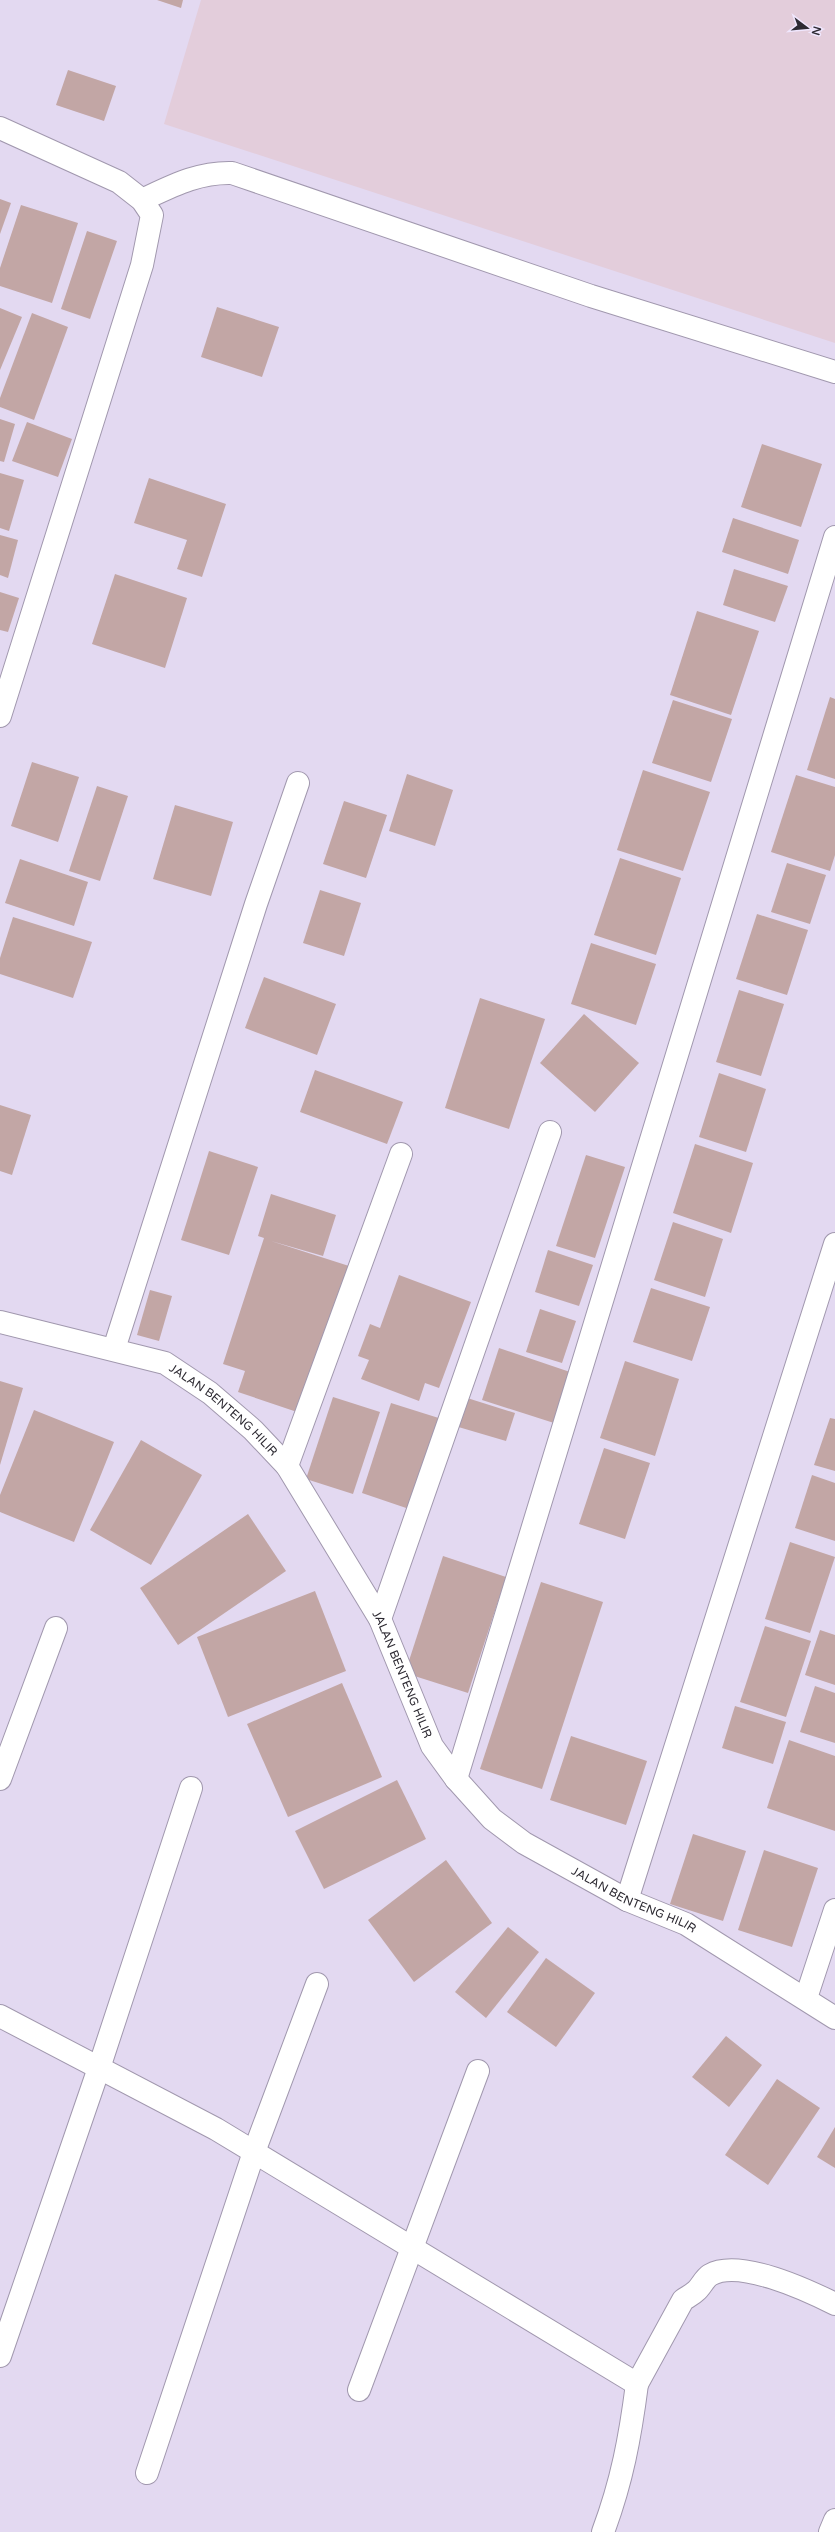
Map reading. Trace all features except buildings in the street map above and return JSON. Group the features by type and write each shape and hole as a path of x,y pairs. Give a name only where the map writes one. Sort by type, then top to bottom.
{"street":[{"path":"0,128 119,182 142,200 152,215 142,265 0,716"},
{"path":"142,200 185,180 212,172 232,172 591,296 835,372"},
{"path":"456,1779 835,537"},
{"path":"114,1349 256,904 298,783"},
{"path":"380,1619 550,1132"},
{"path":"287,1466 401,1154"},
{"path":"627,1900 835,1244"},
{"name":"JALAN BENTENG HILIR","path":"0,1322 114,1349 165,1363 210,1393 253,1430 287,1466 380,1619 432,1746 456,1779 492,1819 524,1842 627,1900 686,1924 806,1998 835,2018"},
{"path":"0,1779 56,1628"},
{"path":"0,2356 99,2068 191,1788"},
{"path":"806,1998 835,1910"},
{"path":"147,2472 254,2152 317,1984"},
{"path":"0,2016 216,2129 637,2384"},
{"path":"359,2390 478,2071"},
{"path":"603,2532 619,2488 631,2435 637,2384 683,2300 696,2291 710,2275 731,2269 790,2284 835,2304"},
{"path":"830,2532 835,2520"}],"shaded area":[{"path":"201,0 835,0 835,343 164,124"}]}
